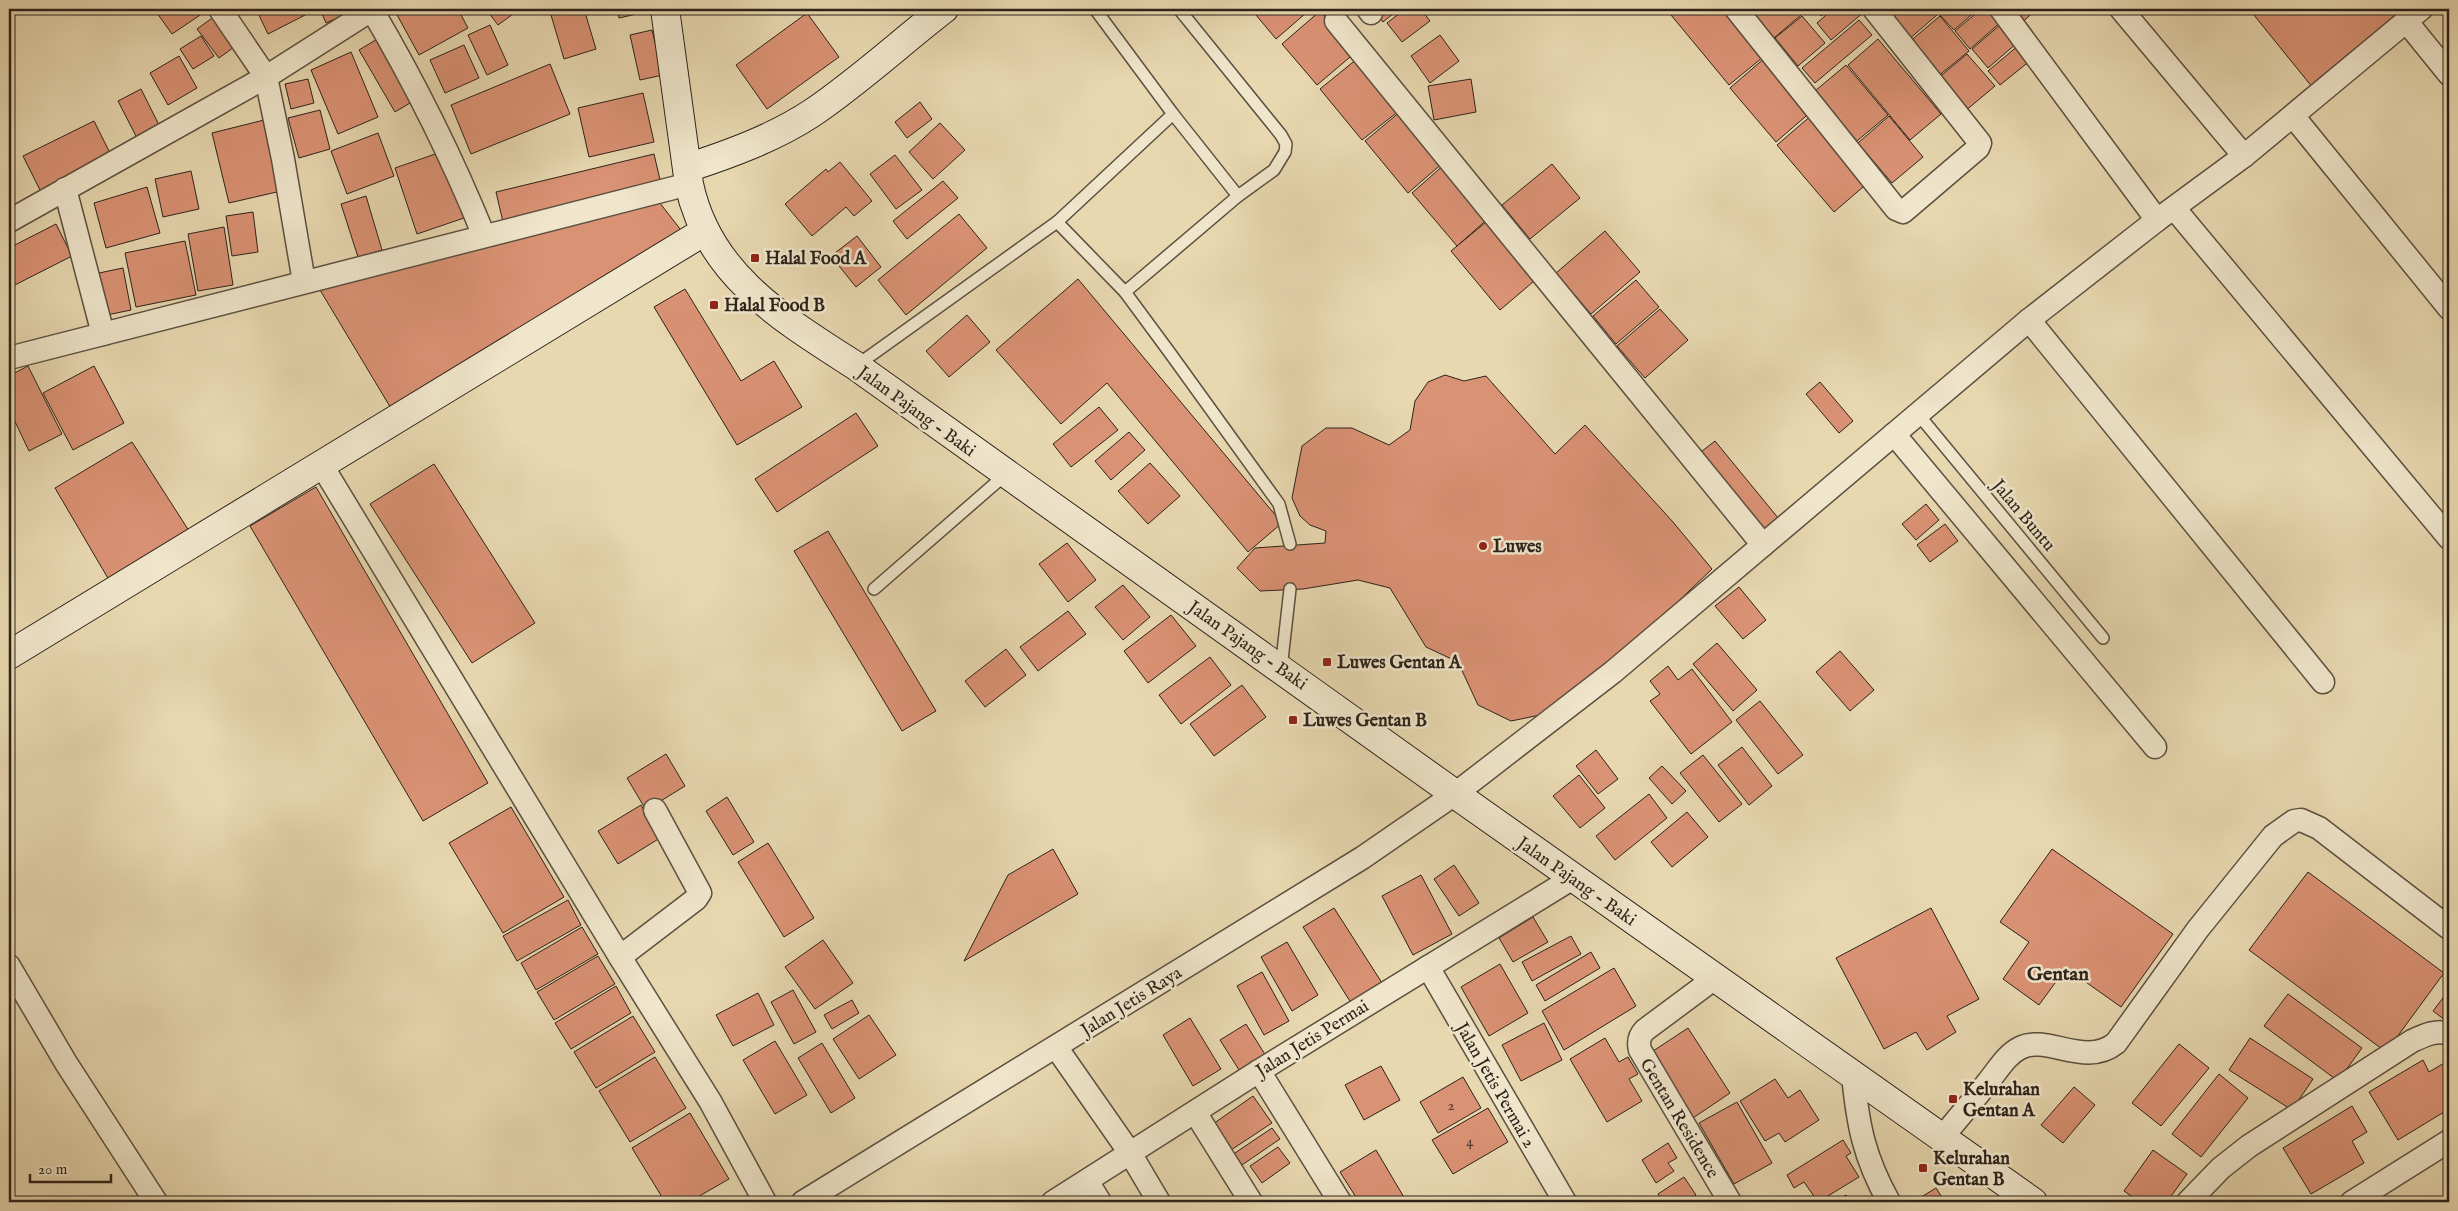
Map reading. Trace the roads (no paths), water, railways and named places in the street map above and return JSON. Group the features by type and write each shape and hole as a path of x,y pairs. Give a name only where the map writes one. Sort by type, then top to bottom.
{"main road":[{"name":"Jalan Pajang - Baki","path":"665,9 694,209 715,250 731,271 786,321 856,366 1005,475 1281,668 1573,878 2033,1202"},
{"path":"688,176 778,132 812,113 944,9"},
{"path":"9,655 705,231"}],"street":[{"path":"220,9 266,77 283,159 304,282"},
{"path":"9,221 266,77 372,9 426,106 458,172 484,236"},
{"path":"1736,9 1896,209 1903,212 1978,148 1980,142 1874,9"},
{"path":"2000,9 2166,214 2449,538"},
{"path":"2121,9 2244,156"},
{"path":"2413,15 2449,74"},
{"name":"Jalan Jetis Raya","path":"803,1202 1362,858 1455,794 1613,672 2029,320 2244,156 2413,15"},
{"path":"1336,21 1763,545"},
{"path":"2293,116 2449,308"},
{"path":"9,358 484,236 688,176"},
{"path":"65,189 103,334"},
{"path":"2029,320 2323,682"},
{"path":"1894,434 2155,747"},
{"path":"321,464 620,957 710,1101 765,1202"},
{"path":"620,957 696,899 700,893 655,810"},
{"path":"1942,1138 2005,1060 2021,1047 2032,1044 2088,1053 2100,1051 2116,1043 2198,929 2273,836 2294,821 2301,820 2319,828 2449,928"},
{"name":"Jalan Jetis Permai","path":"1053,1202 1259,1071 1573,878"},
{"path":"9,966 66,1063 156,1202"},
{"name":"Jalan Jetis Permai 2","path":"1428,967 1565,1202"},
{"name":"Gentan Residence","path":"1715,978 1644,1030 1638,1044 1730,1202"},
{"path":"2188,1202 2221,1168 2265,1135 2412,1040 2430,1034 2444,1032 2449,1034"},
{"path":"1056,1048 1130,1153 1159,1202"},
{"path":"1259,1071 1340,1202"},
{"path":"1853,1075 1861,1139 1868,1160 1889,1202"},
{"path":"1195,1112 1252,1202"},
{"path":"2352,1202 2449,1141"},
{"path":"1087,1181 1100,1202"}],"lane":[{"path":"1095,9 1173,114 1238,196"},
{"path":"1125,292 1238,196 1274,170 1285,152 1286,144 1281,134 1179,9"},
{"path":"856,366 1057,222 1173,114"},
{"path":"1057,222 1125,292 1279,504 1290,544"},
{"name":"Jalan Buntu","path":"1918,414 2102,638"},
{"path":"874,588 1005,475"},
{"path":"1281,668 1290,589"}],"place":[{"name":"Halal Food A","path":"755,258"},
{"name":"Halal Food B","path":"714,305"},
{"name":"Luwes","path":"1483,546"},
{"name":"Luwes Gentan A","path":"1327,662"},
{"name":"Luwes Gentan B","path":"1293,720"},
{"name":"Kelurahan Gentan A","path":"1953,1099"},
{"name":"Kelurahan Gentan B","path":"1923,1168"}],"district":[{"name":"Gentan","path":"2058,973"}]}
